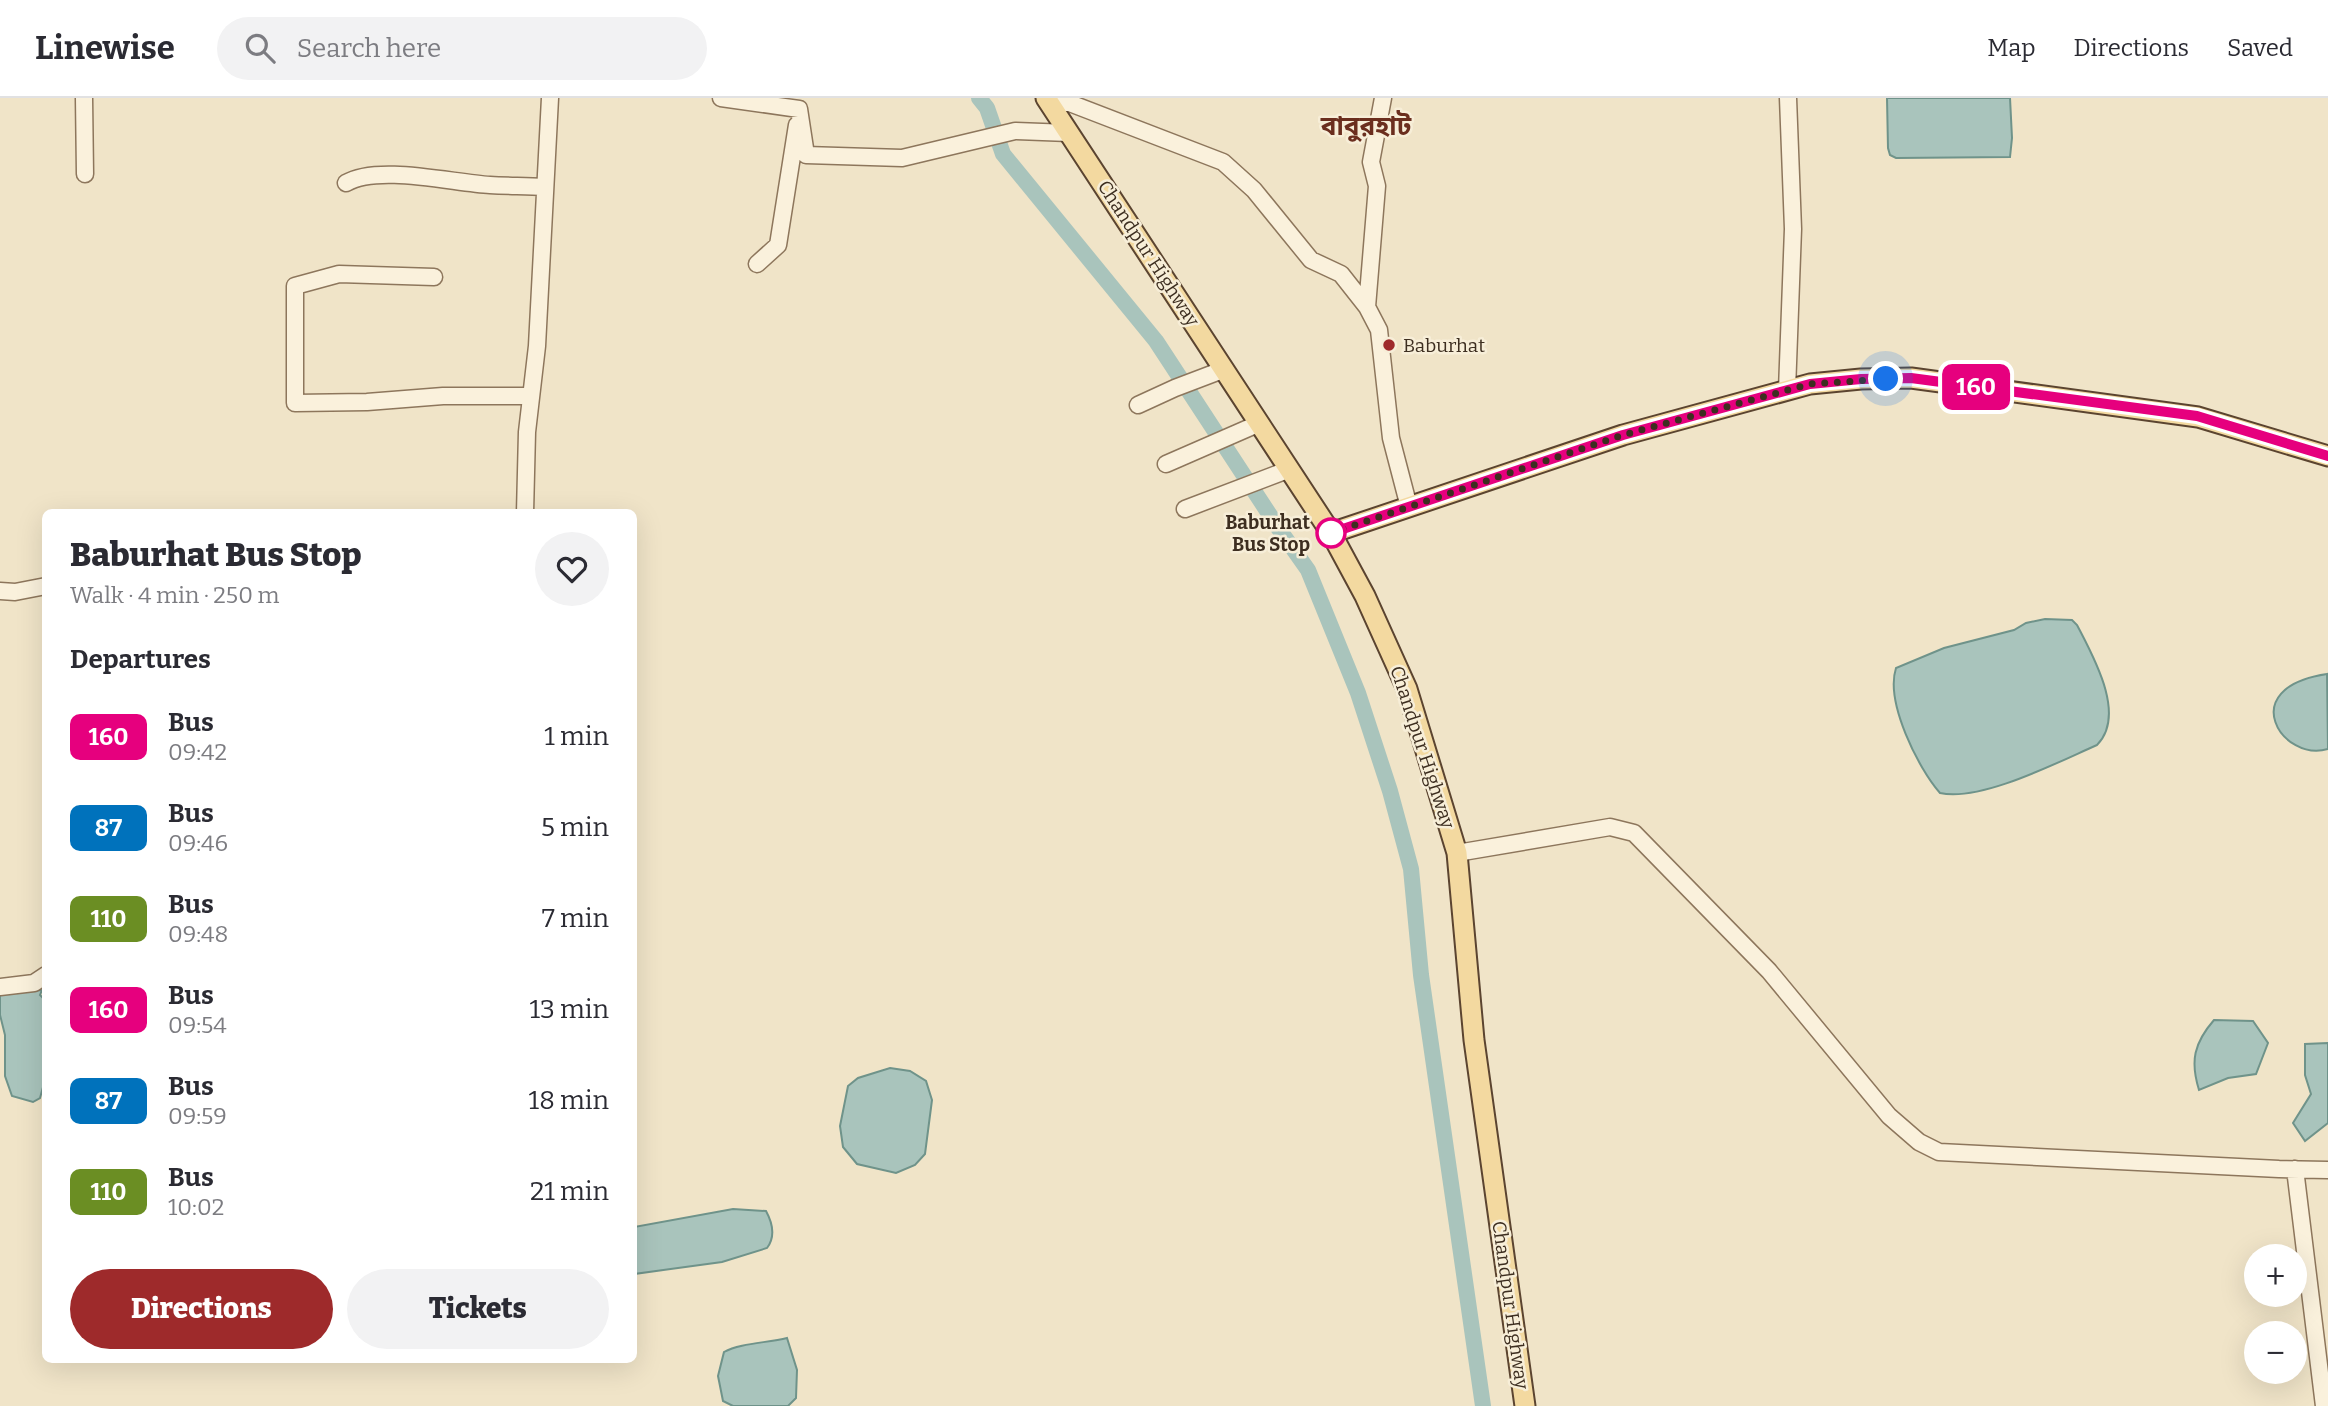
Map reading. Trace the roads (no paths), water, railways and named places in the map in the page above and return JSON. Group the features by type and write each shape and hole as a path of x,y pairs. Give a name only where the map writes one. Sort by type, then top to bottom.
{"main road":[{"name":"Chandpur Highway","path":"1049,102 1331,533 1365,596 1407,689 1457,853 1474,1040 1525,1406"},
{"path":"1331,533 1623,435 1810,384 1911,378 2197,416 2328,456"}],"street":[{"path":"83,98 85,174"},
{"path":"525,509 550,98"},
{"path":"721,98 799,109"},
{"path":"1367,307 1377,186 1371,162 1382,98"},
{"path":"1787,390 1793,229 1788,98"},
{"path":"1049,102 1067,102 1223,162 1254,190 1311,260 1341,274 1367,307 1379,330 1391,438 1409,507"},
{"path":"799,109 806,155 901,158 1015,131 1069,133"},
{"path":"757,264 778,245 799,109"},
{"path":"346,183 361,177 383,174 489,185 544,187"},
{"path":"434,277 339,274 295,286 295,403 367,402 443,396 531,396"},
{"path":"1138,405 1224,369"},
{"path":"1166,464 1260,423"},
{"path":"1185,509 1290,469"},
{"path":"0,591 15,592 42,587"},
{"path":"1457,853 1610,827 1634,834 1769,971 1889,1116 1919,1142 1939,1152 2328,1170"},
{"path":"0,987 34,983 42,978"},
{"path":"2295,1169 2324,1406"}],"water":[{"path":"1887,98 2010,98 2010,157 1896,158 1890,155 1888,148"},
{"path":"2045,619 2072,620 2077,625 2104,685 2109,718 2105,733 2097,745 2019,779 1976,792 1940,793 1922,768 1899,716 1894,682 1896,668 1944,648"},
{"path":"2327,674 2328,749 2311,750 2296,745 2283,735 2275,722 2274,708 2281,694 2298,682"},
{"path":"42,990 42,1091 40,1098 33,1102 12,1096 5,1076 5,1035 0,1015 0,993"},
{"path":"2214,1020 2253,1021 2268,1043 2256,1074 2228,1078 2199,1090 2195,1070 2196,1053 2202,1037"},
{"path":"2328,1043 2328,1123 2305,1141 2293,1123 2311,1094 2305,1075 2305,1044"},
{"path":"890,1068 910,1071 926,1081 932,1100 925,1154 915,1165 896,1173 857,1164 843,1147 840,1126 848,1086 858,1078"},
{"path":"733,1209 766,1211 772,1229 767,1248 722,1262 637,1274 637,1226"},
{"path":"787,1338 797,1370 796,1398 788,1406 733,1406 723,1401 718,1376 724,1352"}],"waterway":[{"path":"979,98 987,108 1003,154 1156,341 1308,570 1358,693 1390,791 1411,869 1421,975 1483,1406"}],"place":[{"name":"Baburhat","path":"1389,345"},
{"name":"Baburhat Bus Stop","path":"1331,533"}],"district":[{"name":"বাবুরহাট","path":"1366,126"}]}
